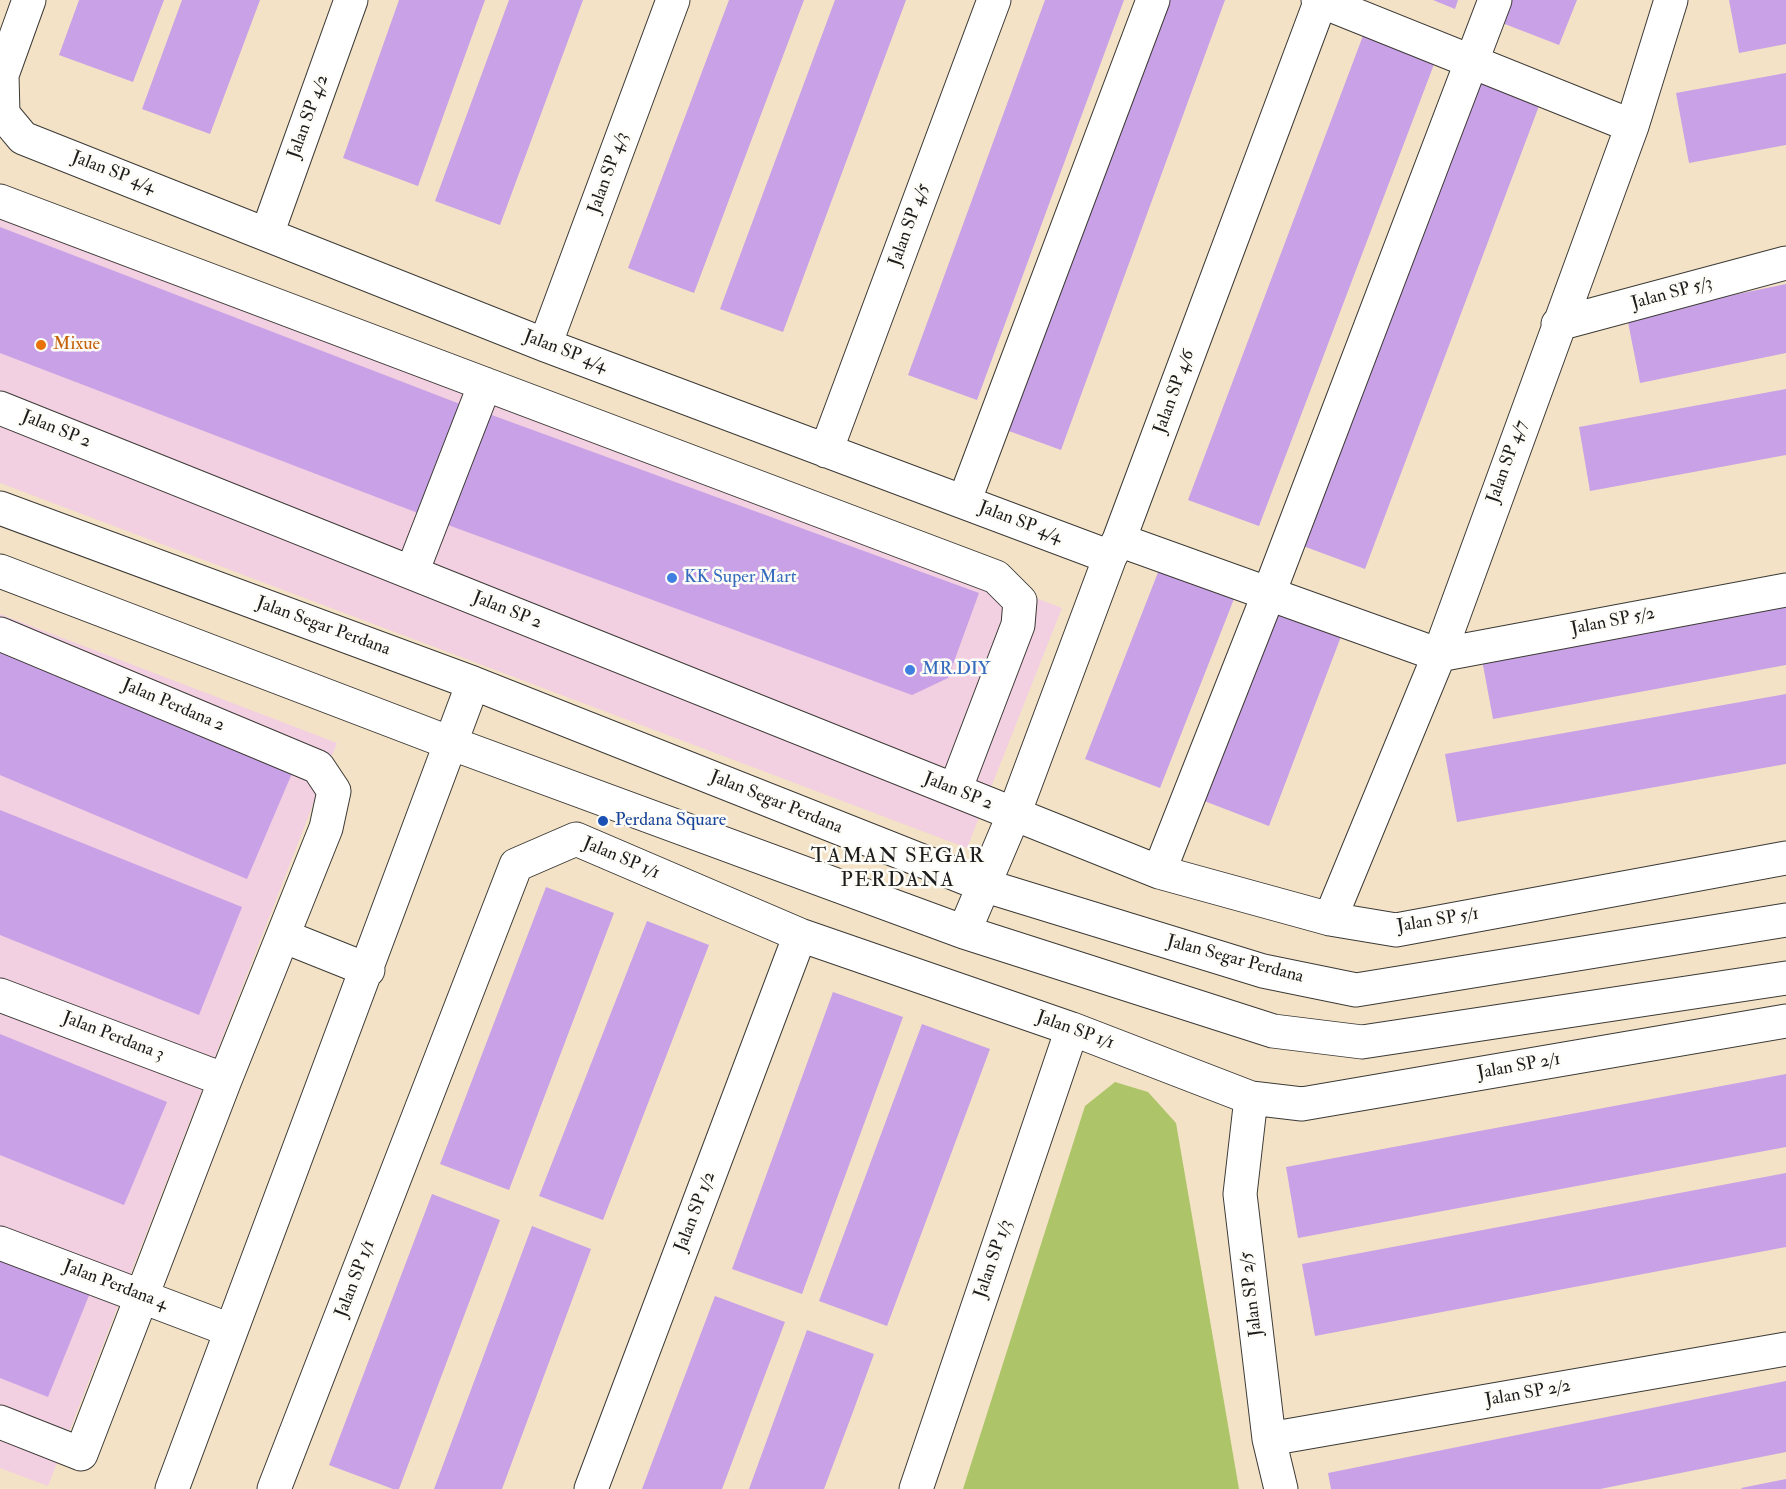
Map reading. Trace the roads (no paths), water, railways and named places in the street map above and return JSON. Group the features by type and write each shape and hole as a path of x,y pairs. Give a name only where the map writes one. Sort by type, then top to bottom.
{"street":[{"name":"Jalan SP 4/4","path":"29,0 2,75 3,114 23,138 545,345 964,502 1115,549 1269,593 1440,655"},
{"name":"Jalan SP 4/2","path":"267,234 351,0"},
{"name":"Jalan SP 4/3","path":"545,345 673,0"},
{"name":"Jalan SP 4/5","path":"826,451 994,0"},
{"path":"964,502 1153,0"},
{"path":"1320,0 1632,126"},
{"name":"Jalan SP 4/6","path":"964,932 1026,783 1320,0"},
{"path":"1159,872 1269,593 1495,0"},
{"name":"Jalan SP 4/7","path":"1330,919 1440,655 1558,324 1632,126 1671,0"},
{"path":"0,201 996,577 1020,601 1018,625 955,790"},
{"name":"Jalan SP 5/3","path":"1558,324 1786,263"},
{"path":"412,572 485,384"},
{"name":"Jalan SP 2","path":"0,408 1064,834"},
{"name":"Jalan Segar Perdana","path":"0,508 473,683 983,885 1263,972 1356,990 1786,920"},
{"path":"0,571 453,744 964,932 1273,1031 1362,1042 1786,978"},
{"name":"Jalan SP 5/2","path":"1440,655 1786,590"},
{"name":"Jalan Perdana 2","path":"0,634 318,766 334,791 326,828 283,936"},
{"path":"172,1489 230,1330 453,744 473,683"},
{"name":"Jalan SP 5/1","path":"1064,834 1159,872 1330,919 1396,930 1786,858"},
{"name":"Jalan SP 1/1","path":"274,1489 516,865 576,839 800,935 1072,1029 1251,1098"},
{"name":"Jalan SP 1/2","path":"591,1489 800,935"},
{"path":"0,1422 81,1454 283,936 368,970"},
{"name":"Jalan Perdana 3","path":"0,995 225,1080"},
{"name":"Jalan SP 2/1","path":"1251,1098 1302,1104 1786,1021"},
{"name":"Jalan SP 1/3","path":"916,1489 1072,1029"},
{"name":"Jalan SP 2/5","path":"1251,1098 1240,1194 1269,1439 1281,1489"},
{"name":"Jalan Perdana 4","path":"0,1243 230,1330"},
{"name":"Jalan SP 2/2","path":"1269,1439 1786,1349"}],"place":[{"name":"Mixue","path":"41,345"},
{"name":"KK Super Mart","path":"672,578"},
{"name":"MR.DIY","path":"910,670"},
{"name":"Perdana Square","path":"603,821"}],"district":[{"name":"TAMAN SEGAR PERDANA","path":"898,869"}]}
